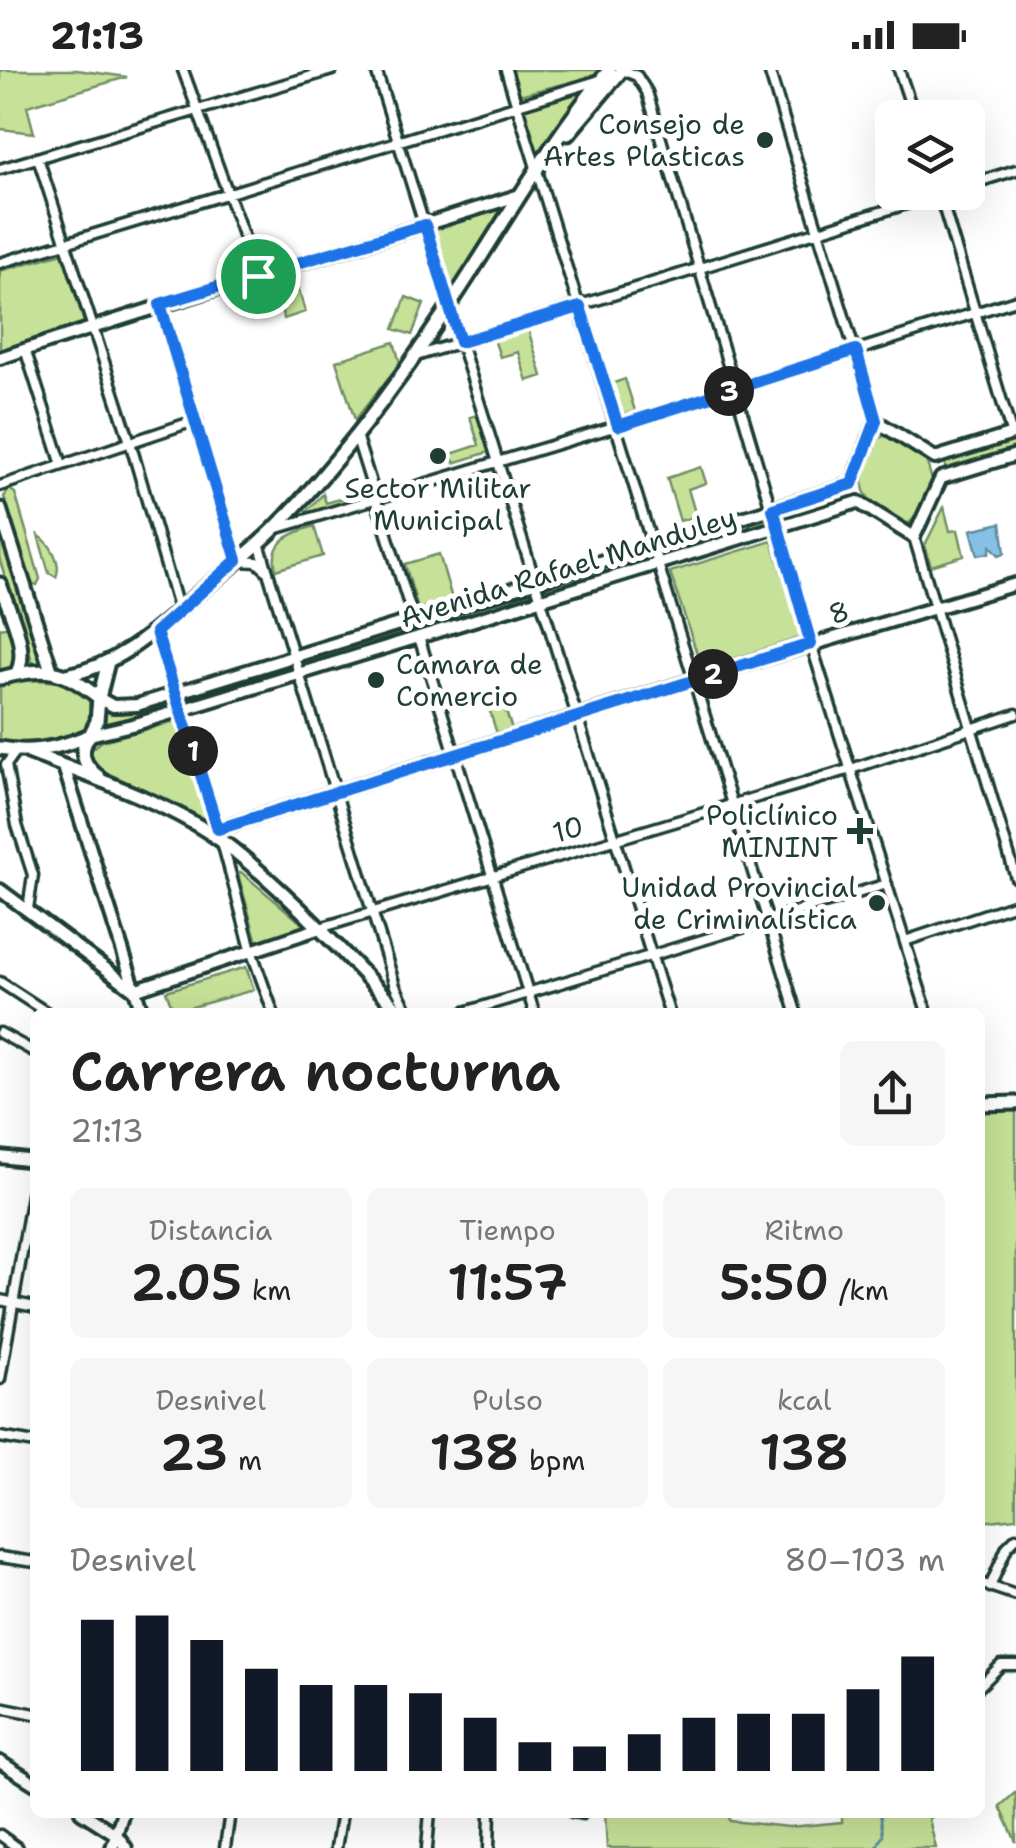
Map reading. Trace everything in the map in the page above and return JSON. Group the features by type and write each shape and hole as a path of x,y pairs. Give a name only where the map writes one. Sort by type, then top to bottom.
{"main road":[{"path":"539,168 623,70"},
{"path":"66,675 108,662 156,632 274,530 356,435 416,356 520,195 605,75"},
{"path":"0,358 160,304 520,195"},
{"path":"876,421 935,458 941,478 914,537 858,502 852,484 876,421"},
{"path":"935,458 1014,434"},
{"path":"941,478 1016,455"},
{"name":"Avenida Rafael Manduley","path":"99,698 124,708 852,484"},
{"name":"Avenida Rafael Manduley","path":"90,734 182,710 858,502"},
{"path":"0,509 51,670"},
{"path":"0,584 20,646 21,665 16,674"},
{"name":"8","path":"220,835 335,794 696,679 1016,584"},
{"path":"108,662 97,721 82,748 86,764 114,788"},
{"path":"0,678 51,670 66,675 99,698"},
{"path":"22,751 70,744 90,734"},
{"path":"0,748 22,751 64,767 220,835 400,1008"},
{"path":"64,767 141,1008"},
{"path":"1,894 28,909 134,990"},
{"name":"10","path":"134,990 320,928"},
{"path":"985,1104 1016,1104"},
{"path":"0,1157 30,1161"},
{"path":"0,1762 30,1781"},
{"path":"90,1818 117,1835 127,1848"},
{"path":"112,1848 122,1818"},
{"path":"124,1818 127,1848"}],"street":[{"path":"183,70 258,276"},
{"path":"0,169 332,70"},
{"path":"376,70 668,1008"},
{"path":"506,70 795,1008"},
{"path":"623,70 637,76 647,92 811,644 925,1008"},
{"path":"769,70 876,421"},
{"path":"899,70 908,100"},
{"path":"0,263 517,106 605,75"},
{"path":"38,158 130,442 179,610"},
{"path":"985,180 1016,170"},
{"path":"416,356 886,210"},
{"path":"946,210 974,314 1014,434"},
{"path":"274,530 1016,300"},
{"path":"160,304 237,560 257,562 269,575"},
{"path":"25,349 62,465"},
{"path":"0,486 196,420"},
{"path":"356,435 414,621"},
{"path":"914,537 1016,878"},
{"path":"260,543 403,1008"},
{"path":"156,632 272,1008"},
{"path":"419,637 533,1008"},
{"name":"10","path":"320,928 850,769 1016,714"},
{"path":"22,751 6,765 17,825 33,875 28,909"},
{"path":"478,1008 887,884"},
{"path":"904,941 1016,904"},
{"path":"0,982 40,1008"},
{"path":"0,1033 30,1049"},
{"path":"0,1379 30,1206"},
{"path":"0,1300 30,1305"},
{"path":"0,1437 30,1442"},
{"path":"990,1587 1007,1547 1016,1538"},
{"path":"0,1557 30,1561"},
{"path":"985,1585 1016,1595"},
{"path":"985,1681 1001,1665 1016,1665"},
{"path":"0,1707 30,1713"},
{"path":"225,1848 229,1818"},
{"path":"336,1848 341,1818"},
{"path":"427,1848 430,1818"},
{"path":"489,1848 490,1818"},
{"path":"0,1835 18,1848"}],"green space":[{"path":"0,70 76,70 127,77 27,106 34,133 0,129"},
{"path":"511,70 600,70 596,76 519,95"},
{"path":"585,90 535,157 521,108"},
{"path":"506,208 451,290 433,229"},
{"path":"63,253 84,323 0,351 0,271"},
{"path":"296,280 305,312 284,319 274,286"},
{"path":"406,297 424,304 412,335 394,329"},
{"path":"528,329 542,376 527,381 518,352 500,357 494,339"},
{"path":"394,342 400,363 355,420 336,361"},
{"path":"625,379 635,411 621,415 611,384"},
{"path":"477,415 489,452 454,463 451,454 479,445 470,417"},
{"path":"886,435 926,460 932,480 909,523 902,523 875,504 864,489 865,470 877,439"},
{"path":"1016,440 1016,449 948,470 945,467 945,461"},
{"path":"701,467 706,483 688,489 696,516 680,521 667,478"},
{"path":"9,489 15,493 40,579 37,585 30,583 4,497"},
{"path":"368,491 369,496 299,519 323,494 326,503"},
{"path":"845,491 850,494 848,500 780,519 781,512"},
{"path":"944,507 950,531 958,530 964,556 931,566 925,545"},
{"path":"766,516 769,524 662,556 663,548"},
{"path":"0,524 42,657 38,663 32,661 0,561"},
{"path":"314,526 323,556 276,570 276,552 283,540"},
{"path":"38,535 54,554 56,577 49,573"},
{"path":"772,541 802,637 702,669 670,572"},
{"path":"647,553 652,556 650,561 547,593 541,589 544,584"},
{"path":"439,554 453,602 419,612 405,564"},
{"path":"528,590 533,593 531,598 307,667 302,662 304,659"},
{"path":"10,626 19,657 14,666 0,671 0,628"},
{"path":"287,665 292,671 187,703 183,700 185,695"},
{"path":"22,680 58,682 82,692 89,698 90,724 59,740 0,741 0,685"},
{"path":"501,697 512,729 497,734 487,702"},
{"path":"168,700 173,703 171,708 103,725 105,712 121,714"},
{"path":"177,721 209,822 89,762 90,751 102,741"},
{"path":"241,872 306,927 257,942 238,874"},
{"path":"246,967 254,990 189,1008 172,1008 166,991"},
{"path":"985,1111 1016,1111 1016,1518 985,1521"},
{"path":"1016,1792 1016,1842 1000,1806"},
{"path":"605,1818 729,1818 789,1827 842,1822 842,1818 930,1818 936,1848 607,1848"}],"water":[{"path":"1001,523 1005,553 999,555 991,546 989,553 978,555 971,530"}],"waterway":[{"path":"876,1848 883,1835 881,1818"}],"place":[{"name":"Consejo de Artes Plasticas","path":"765,140"},
{"name":"Sector Militar Municipal","path":"438,456"},
{"name":"Camara de Comercio","path":"376,680"},
{"name":"Policlínico MININT","path":"860,831"},
{"name":"Unidad Provincial de Criminalística","path":"877,903"}],"route":[{"path":"425,225 460,342 580,307 618,426 856,350 876,421 852,484 773,509 811,644 218,829 156,632 237,560 160,304 258,276 425,225"}]}
